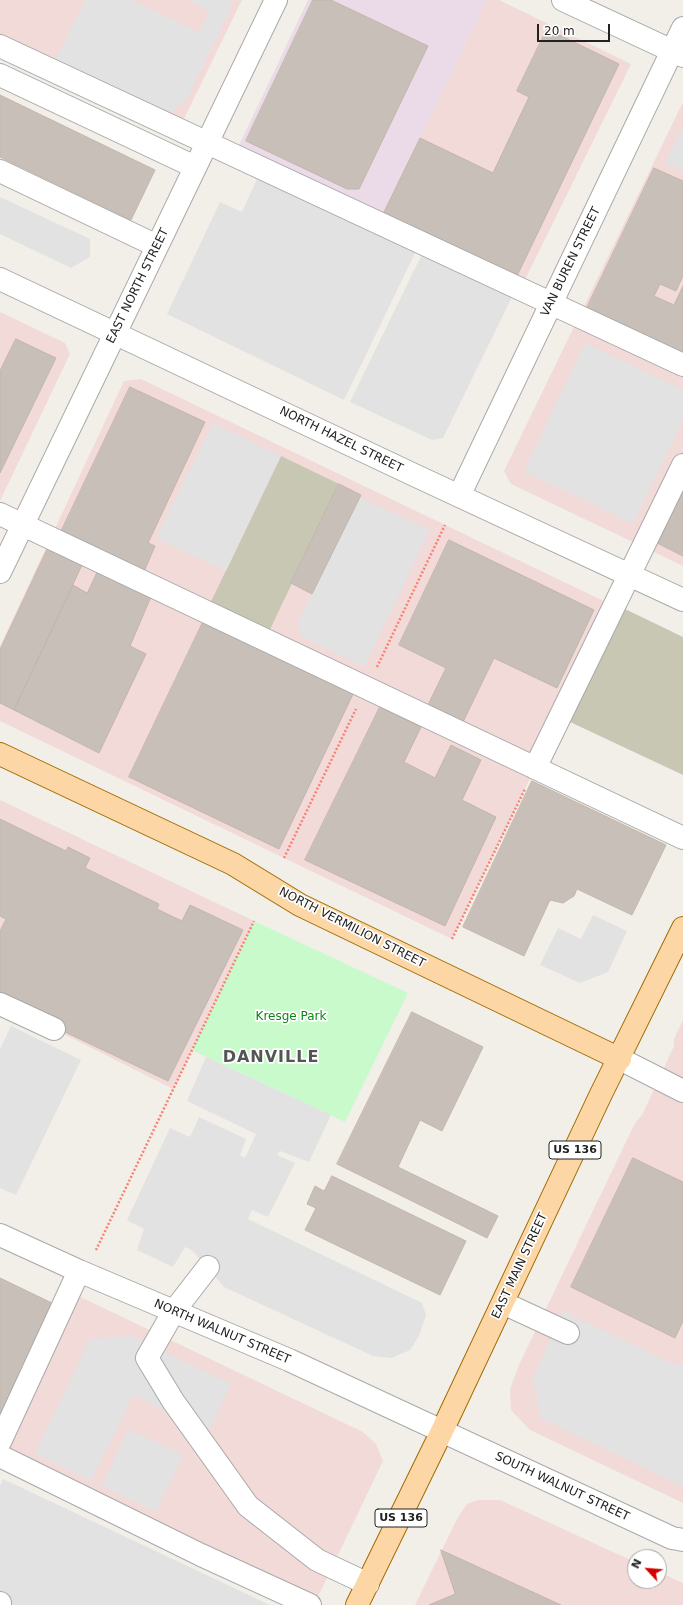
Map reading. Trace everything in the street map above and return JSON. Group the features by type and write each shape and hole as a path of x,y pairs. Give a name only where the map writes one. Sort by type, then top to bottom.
{"main road":[{"name":"NORTH VERMILION STREET","path":"0,754 233,864 300,905 620,1059"},
{"name":"EAST MAIN STREET","path":"357,1605 442,1432 602,1094 683,928"}],"street":[{"name":"EAST NORTH STREET","path":"0,572 276,0"},
{"path":"563,0 678,53"},
{"name":"VAN BUREN STREET","path":"459,496 550,304 678,53 683,28"},
{"path":"0,46 683,366"},
{"path":"0,75 195,167"},
{"path":"0,171 157,246"},
{"name":"NORTH HAZEL STREET","path":"0,278 459,496 683,600"},
{"path":"535,768 683,465"},
{"path":"0,514 683,838"},
{"path":"0,1004 54,1029"},
{"path":"620,1059 683,1091"},
{"name":"NORTH WALNUT STREET","path":"0,1235 79,1272 289,1360 442,1432"},
{"path":"208,1267 174,1311 147,1358 173,1401 248,1506 317,1560 368,1584"},
{"path":"0,1442 79,1272"},
{"path":"503,1303 568,1334"},
{"name":"SOUTH WALNUT STREET","path":"442,1432 679,1541"},
{"path":"0,1456 201,1555 310,1605"}],"path":[{"path":"452,939 535,768"},
{"path":"96,1250 254,921"}],"shaded area":[{"path":"0,0 242,0 179,129 0,46"},
{"path":"85,0 131,0 199,32 210,11 188,0 230,0 231,8 186,101 165,116 54,63"},
{"path":"308,0 487,0 383,214 234,156"},
{"path":"487,0 499,0 631,64 520,290 383,214"},
{"path":"683,102 683,566 511,484 504,471"},
{"path":"683,127 683,171 665,163"},
{"path":"258,177 416,251 344,400 167,314 220,202 242,212"},
{"path":"0,197 90,239 90,257 71,268 0,234"},
{"path":"422,254 512,297 443,438 432,440 350,402"},
{"path":"0,312 65,343 70,354 0,501"},
{"path":"585,343 683,390 683,420 633,524 524,471"},
{"path":"141,379 614,606 452,939 0,721 0,646 124,381"},
{"path":"213,423 281,456 226,571 156,538"},
{"path":"281,456 339,484 265,640 206,612"},
{"path":"359,497 430,530 364,667 301,636 298,621"},
{"path":"623,608 683,637 683,775 568,721"},
{"path":"0,800 254,921 173,1089 54,1029 0,1004"},
{"path":"593,915 627,931 608,972 580,983 540,965 558,928 581,939"},
{"path":"683,1020 683,1503 530,1430 511,1410 510,1389 519,1365 635,1123 642,1115 674,1046 674,1039"},
{"path":"11,1026 81,1060 16,1195 0,1188 0,1049"},
{"path":"206,1057 331,1115 309,1162 280,1151 277,1155 295,1163 268,1217 252,1210 248,1219 422,1303 426,1315 419,1336 410,1350 392,1358 373,1356 224,1287 193,1251 185,1247 173,1267 137,1250 144,1229 127,1220 170,1128 190,1137 199,1117 246,1139 240,1155 245,1158 256,1134 187,1101"},
{"path":"70,1292 363,1432 376,1444 383,1461 314,1605 0,1456"},
{"path":"563,1311 675,1365 683,1363 683,1486 540,1418 537,1395 532,1380"},
{"path":"131,1336 231,1384 208,1433 133,1395 91,1481 35,1453 90,1339"},
{"path":"128,1429 183,1455 156,1512 102,1486"},
{"path":"3,1479 270,1605 0,1605 0,1486"},
{"path":"478,1500 500,1500 627,1558 627,1589 667,1589 667,1576 683,1583 683,1605 415,1605 458,1517 467,1504"}],"green space":[{"name":"Kresge Park","path":"254,921 408,993 345,1122 192,1050"}],"building":[{"path":"313,0 331,0 428,46 359,189 347,189 246,141"},
{"path":"547,29 619,64 516,278 383,214 420,138 493,173 529,97 517,91"},
{"path":"0,95 155,170 131,220 0,157"},
{"path":"654,168 683,181 683,276 676,291 660,284 654,296 674,305 683,286 683,359 584,314"},
{"path":"16,339 56,358 0,473 0,371"},
{"path":"130,387 205,422 148,543 155,546 143,574 60,534"},
{"path":"683,474 683,556 651,540"},
{"path":"339,484 361,495 312,594 291,583"},
{"path":"449,540 594,610 557,688 494,658 462,724 427,707 446,668 399,645"},
{"path":"49,546 83,563 14,710 0,703 0,650"},
{"path":"100,567 153,592 130,646 146,654 99,753 14,710 73,585 87,593"},
{"path":"205,618 355,690 279,849 129,777"},
{"path":"380,707 421,727 404,762 435,778 451,745 481,760 462,800 496,817 445,926 305,860"},
{"path":"532,781 666,845 632,915 577,889 574,896 563,903 550,900 524,956 463,927"},
{"path":"0,819 66,851 68,847 90,858 85,868 159,904 157,909 182,921 190,905 243,930 168,1081 0,1001 0,931 6,919 0,916"},
{"path":"412,1012 483,1047 442,1131 420,1120 398,1167 498,1216 487,1238 337,1164"},
{"path":"633,1158 683,1182 683,1321 675,1338 571,1287"},
{"path":"332,1176 466,1241 440,1295 305,1230 316,1208 307,1204 315,1186 324,1191"},
{"path":"0,1278 54,1304 0,1416"},
{"path":"441,1550 561,1605 429,1605 455,1594"}],"district":[{"name":"DANVILLE","path":"271,1058"}]}
